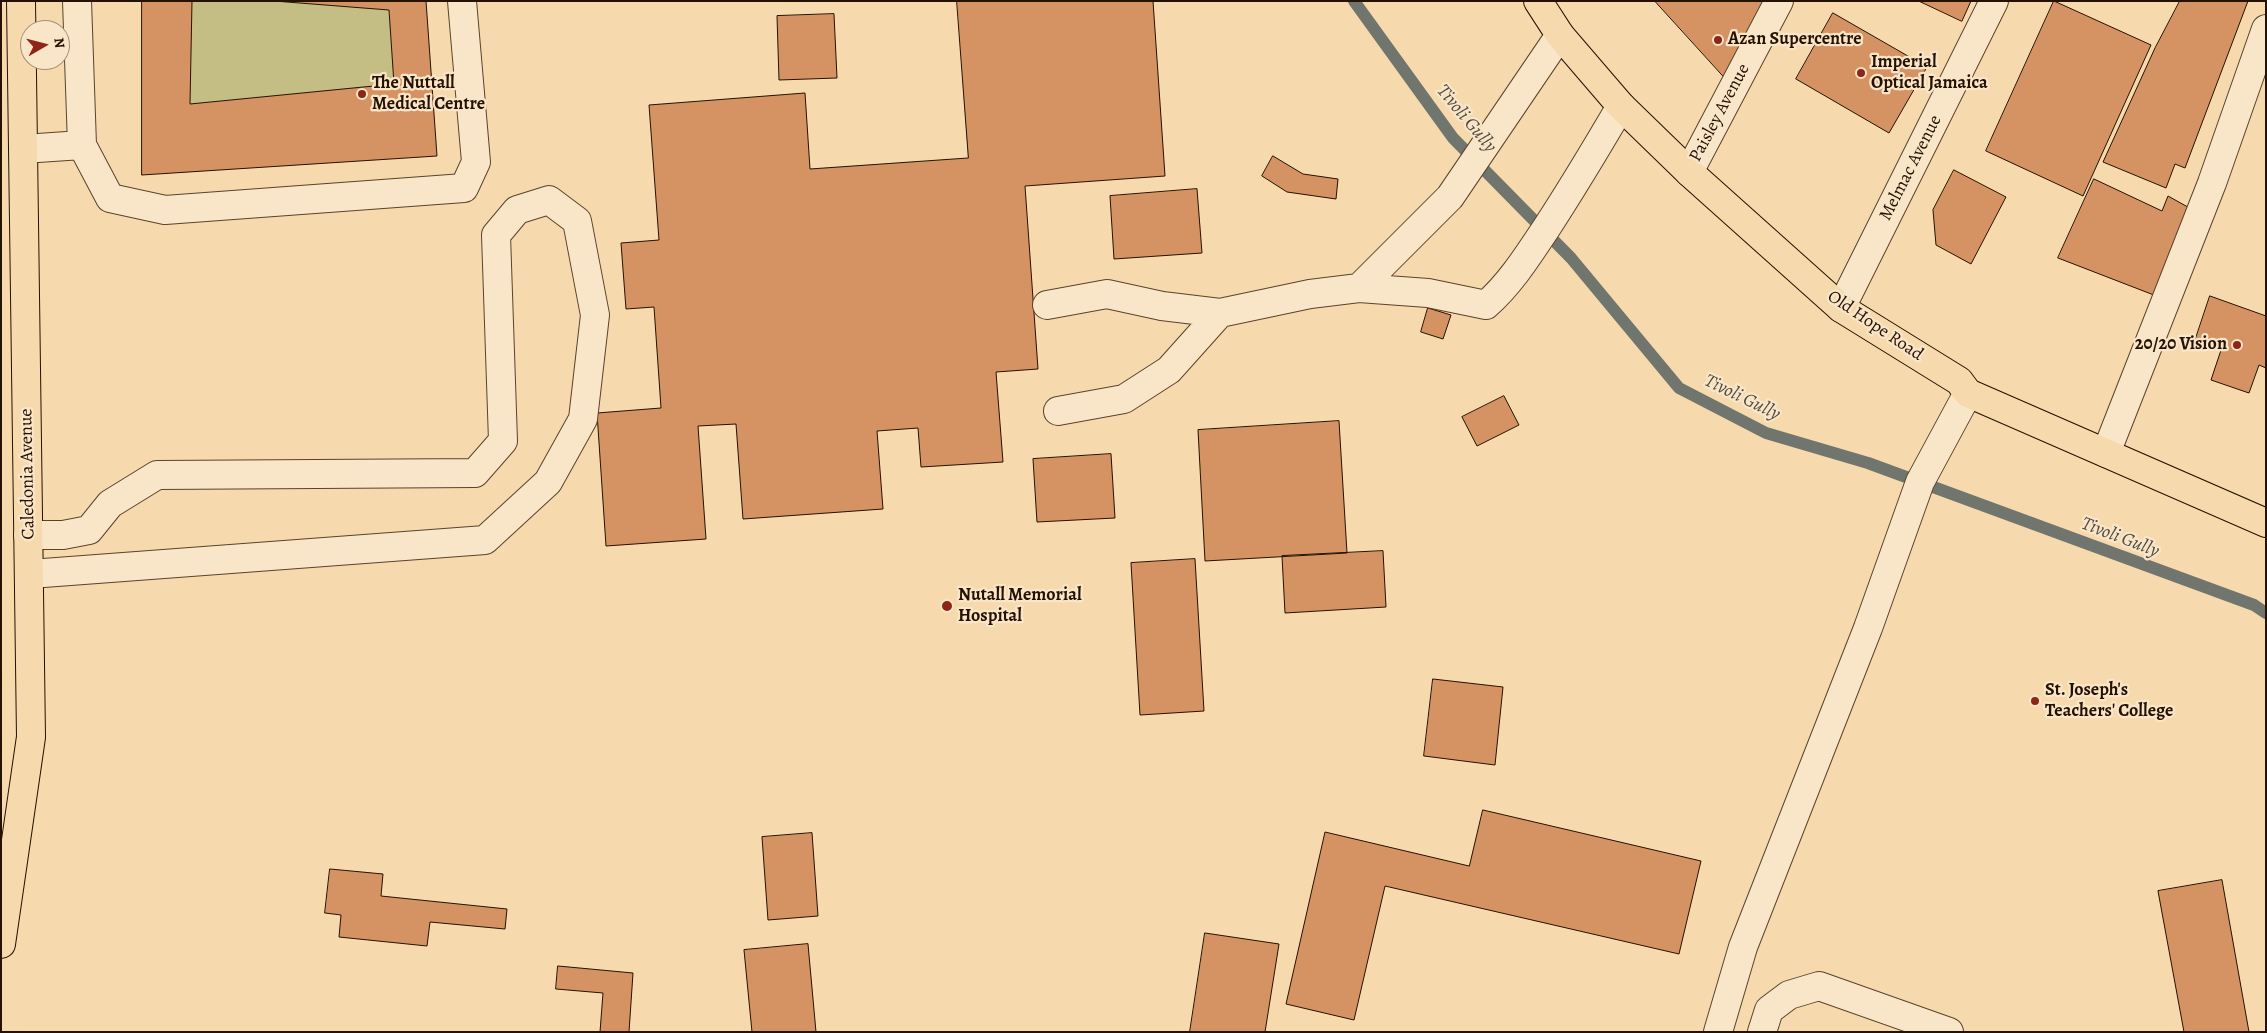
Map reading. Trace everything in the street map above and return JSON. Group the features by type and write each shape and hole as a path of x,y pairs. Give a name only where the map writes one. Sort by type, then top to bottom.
{"main road":[{"name":"Caledonia Avenue","path":"1,944 31,737 21,1"},
{"name":"Old Hope Road","path":"1538,1 1560,35 1621,106 1689,172 1841,308 1959,381 1968,393 2266,523"}],"street":[{"path":"77,1 82,146 110,198 164,210 464,188 476,162 462,1"},
{"name":"Paisley Avenue","path":"1689,172 1779,1"},
{"name":"Melmac Avenue","path":"1841,308 1994,1"},
{"path":"2106,453 2212,183 2266,29"},
{"path":"1359,288 1450,197 1560,35"},
{"path":"1047,306 1107,294 1162,306 1220,313 1310,294 1359,288 1428,293 1486,305 1499,294 1527,257 1576,182 1621,106"},
{"path":"23,149 82,146"},
{"path":"28,535 63,535 89,530 110,504 157,475 475,473 503,441 496,235 517,210 549,200 577,221 595,315 582,419 548,482 485,540 30,574"},
{"path":"1058,411 1124,399 1169,370 1220,313"},
{"path":"1718,1032 1743,947 1868,628 1920,482 1968,393"},
{"path":"1762,1032 1769,1010 1789,995 1819,986 1949,1032"}],"shaded area":[{"path":"192,1 274,1 389,10 394,84 190,104"}],"building":[{"name":"The Nuttall Medical Centre","path":"142,1 192,1 190,104 394,84 389,10 274,1 426,1 437,156 142,175"},
{"path":"957,1 1153,1 1165,176 1025,186 1038,369 996,372 1003,462 921,467 918,428 877,431 883,509 743,519 736,424 698,426 706,539 606,546 597,413 661,408 654,307 626,309 621,243 659,240 649,105 805,93 810,169 968,158"},
{"name":"Azan Supercentre","path":"1655,1 1765,1 1726,79"},
{"path":"1919,1 1971,1 1962,21"},
{"path":"2054,1 2151,45 2083,196 1986,151"},
{"path":"2180,1 2248,1 2185,168 2175,164 2166,188 2103,162 2155,48"},
{"name":"Imperial Optical Jamaica","path":"1833,13 1927,67 1889,133 1796,79"},
{"path":"834,14 837,78 779,80 777,16"},
{"path":"1273,156 1303,174 1338,179 1336,199 1287,192 1262,176"},
{"path":"1954,170 2006,197 1971,264 1936,245 1933,210"},
{"path":"2094,179 2162,211 2168,196 2195,211 2159,297 2058,258"},
{"path":"1197,189 1202,253 1114,259 1110,196"},
{"name":"20/20 Vision","path":"2210,296 2266,316 2266,368 2259,365 2249,393 2211,380 2221,350 2195,341"},
{"path":"1428,308 1451,315 1443,339 1421,332"},
{"path":"1504,396 1519,425 1477,446 1462,417"},
{"path":"1339,421 1347,553 1205,561 1198,430"},
{"path":"1111,454 1115,518 1037,522 1033,459"},
{"path":"1383,551 1386,607 1285,613 1282,556"},
{"path":"1195,559 1204,711 1140,715 1131,563"},
{"path":"1433,679 1503,687 1495,765 1424,756"},
{"path":"1483,810 1701,861 1679,954 1385,886 1354,1020 1286,1004 1325,832 1469,866"},
{"path":"812,833 818,916 768,920 762,837"},
{"path":"330,869 383,874 381,896 507,909 505,929 430,922 427,946 339,937 341,915 325,913"},
{"path":"2222,880 2249,1032 2184,1032 2158,891"},
{"path":"1205,933 1279,944 1265,1032 1190,1032"},
{"path":"808,944 816,1032 752,1032 744,950"},
{"path":"558,966 633,973 629,1032 600,1032 603,993 556,989"}],"waterway":[{"name":"Tivoli Gully","path":"1354,1 1453,138 1571,258 1679,388 1766,433 1868,463 2254,605 2266,613"}],"place":[{"name":"Azan Supercentre","path":"1718,40"},
{"name":"Imperial Optical Jamaica","path":"1861,73"},
{"name":"The Nuttall Medical Centre","path":"362,94"},
{"name":"20/20 Vision","path":"2237,345"},
{"name":"Nutall Memorial Hospital","path":"947,606"},
{"name":"St. Joseph's Teachers' College","path":"2035,701"}]}
